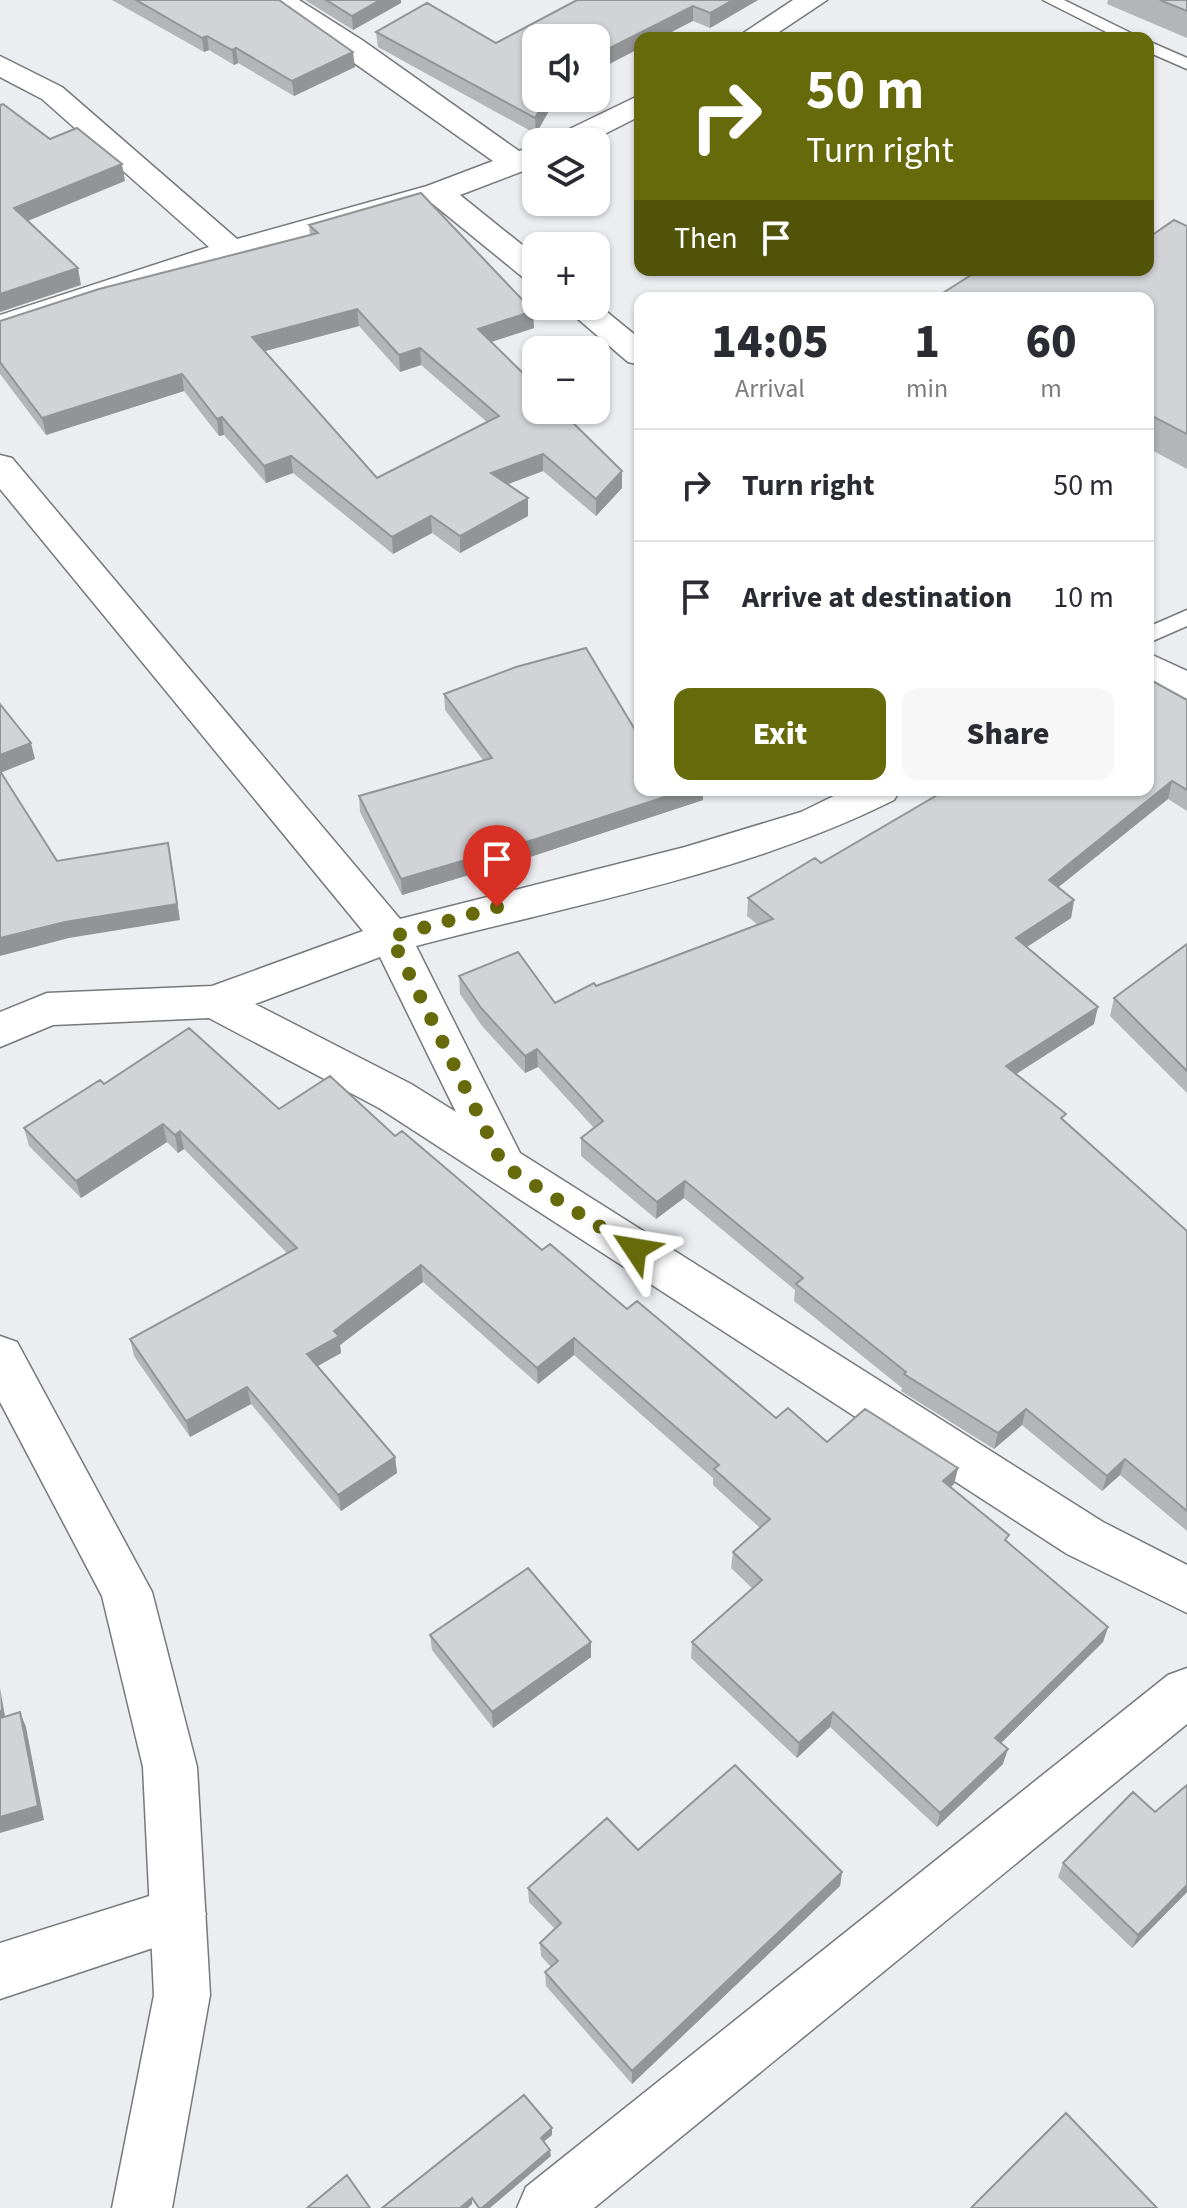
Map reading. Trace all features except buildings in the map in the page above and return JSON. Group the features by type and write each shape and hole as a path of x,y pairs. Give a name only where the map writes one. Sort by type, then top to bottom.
{"street":[{"path":"279,0 522,156"},
{"path":"760,32 813,0"},
{"path":"352,46 378,31"},
{"path":"0,65 52,93 231,250"},
{"path":"593,128 634,107"},
{"path":"0,326 231,250 438,193 522,161"},
{"path":"438,193 522,261"},
{"path":"596,320 634,350"},
{"path":"0,466 391,937 503,1165"},
{"path":"1154,669 1187,687"},
{"path":"10,1019 47,1009 215,1002 391,937 687,861 815,822 868,796"},
{"path":"215,1002 395,1096 1085,1538 1187,1590"},
{"path":"0,1356 127,1592 170,1767 182,1995 142,2208"},
{"path":"547,2208 1187,1692"},
{"path":"0,1971 178,1914"}],"lane":[{"path":"1051,0 1119,32"},
{"path":"1154,49 1187,64"},
{"path":"1154,633 1187,617"}],"route":[{"path":"497,907 391,937 503,1165 635,1249"}]}
